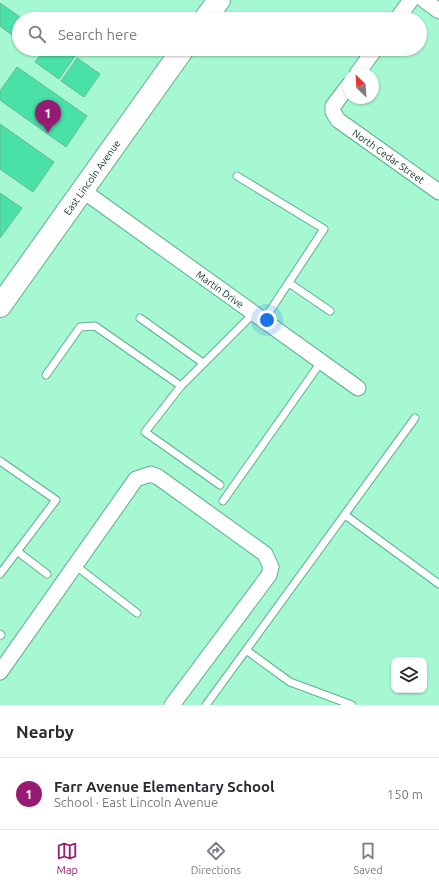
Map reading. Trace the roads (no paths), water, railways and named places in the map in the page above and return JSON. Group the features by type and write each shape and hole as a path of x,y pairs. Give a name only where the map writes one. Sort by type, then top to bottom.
{"main road":[{"path":"210,12 219,0"},
{"name":"East Lincoln Avenue","path":"0,306 178,56"}],"street":[{"path":"402,12 410,0"},
{"path":"424,0 439,11"},
{"path":"361,68 370,56"},
{"name":"North Cedar Street","path":"343,92 333,106 333,112 338,120 439,192"},
{"name":"Martin Drive","path":"82,190 358,388"},
{"path":"0,672 136,479 150,474 158,477 265,554 271,567 269,575 172,705"}],"lane":[{"path":"220,485 145,432 181,386 204,363 259,317 289,283 324,230 237,176"},
{"path":"289,283 330,311"},
{"path":"140,318 204,363"},
{"path":"46,375 80,327 95,326 181,386"},
{"path":"223,501 321,362"},
{"path":"206,705 415,418"},
{"path":"0,461 56,500 0,574"},
{"path":"345,515 439,584"},
{"path":"17,552 47,574"},
{"path":"76,566 136,613"},
{"path":"246,650 290,682 352,705"}],"place":[{"name":"Farr Avenue Elementary School","path":"48,133"}]}
